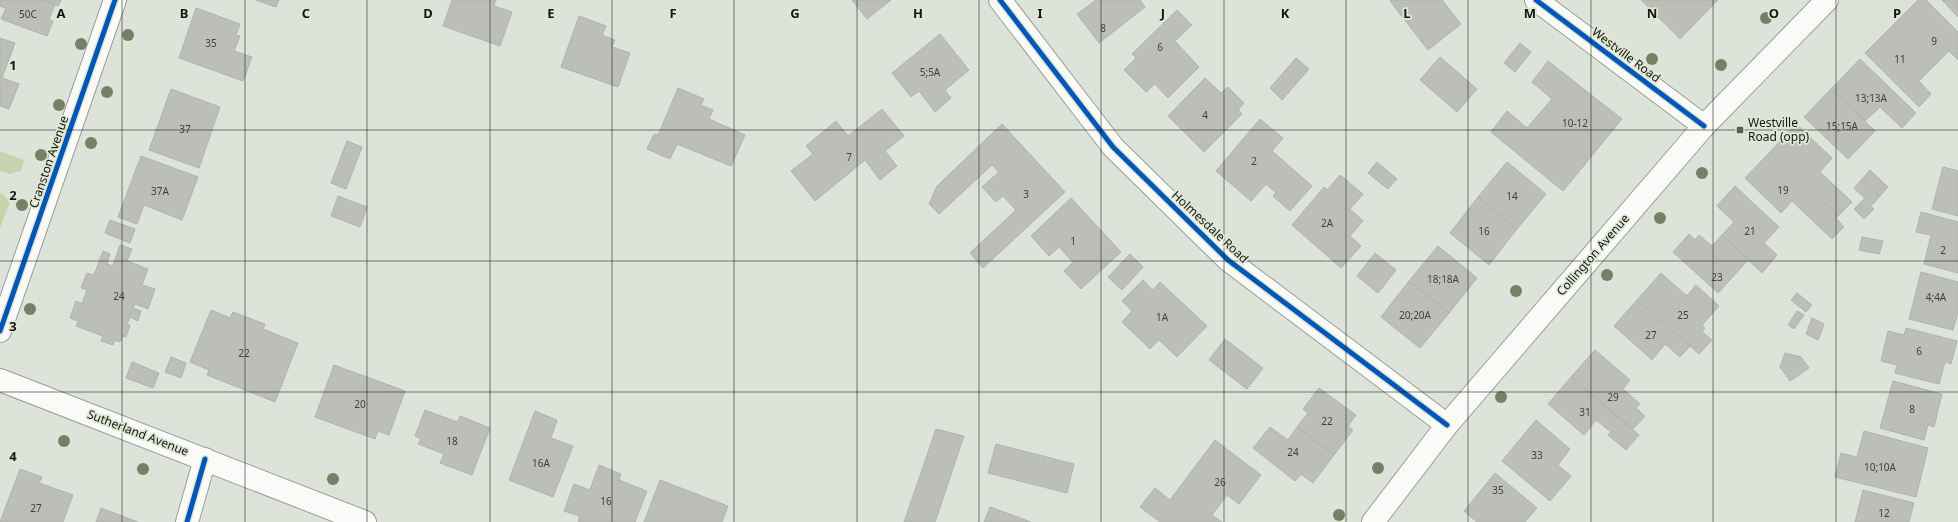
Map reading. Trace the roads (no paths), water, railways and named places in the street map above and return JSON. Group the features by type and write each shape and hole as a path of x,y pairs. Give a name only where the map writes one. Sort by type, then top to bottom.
{"street":[{"name":"Cranston Avenue","path":"0,331 48,198 115,0"},
{"name":"Holmesdale Road","path":"1000,0 1113,147 1228,260 1447,425"},
{"name":"Westville Road","path":"1536,0 1704,126"},
{"name":"Collington Avenue","path":"1373,522 1447,425 1704,126 1827,0"},
{"name":"Sutherland Avenue","path":"0,380 365,522"},
{"path":"186,522 205,459"}],"place":[{"name":"Westville Road (opp)","path":"1740,130"}]}
